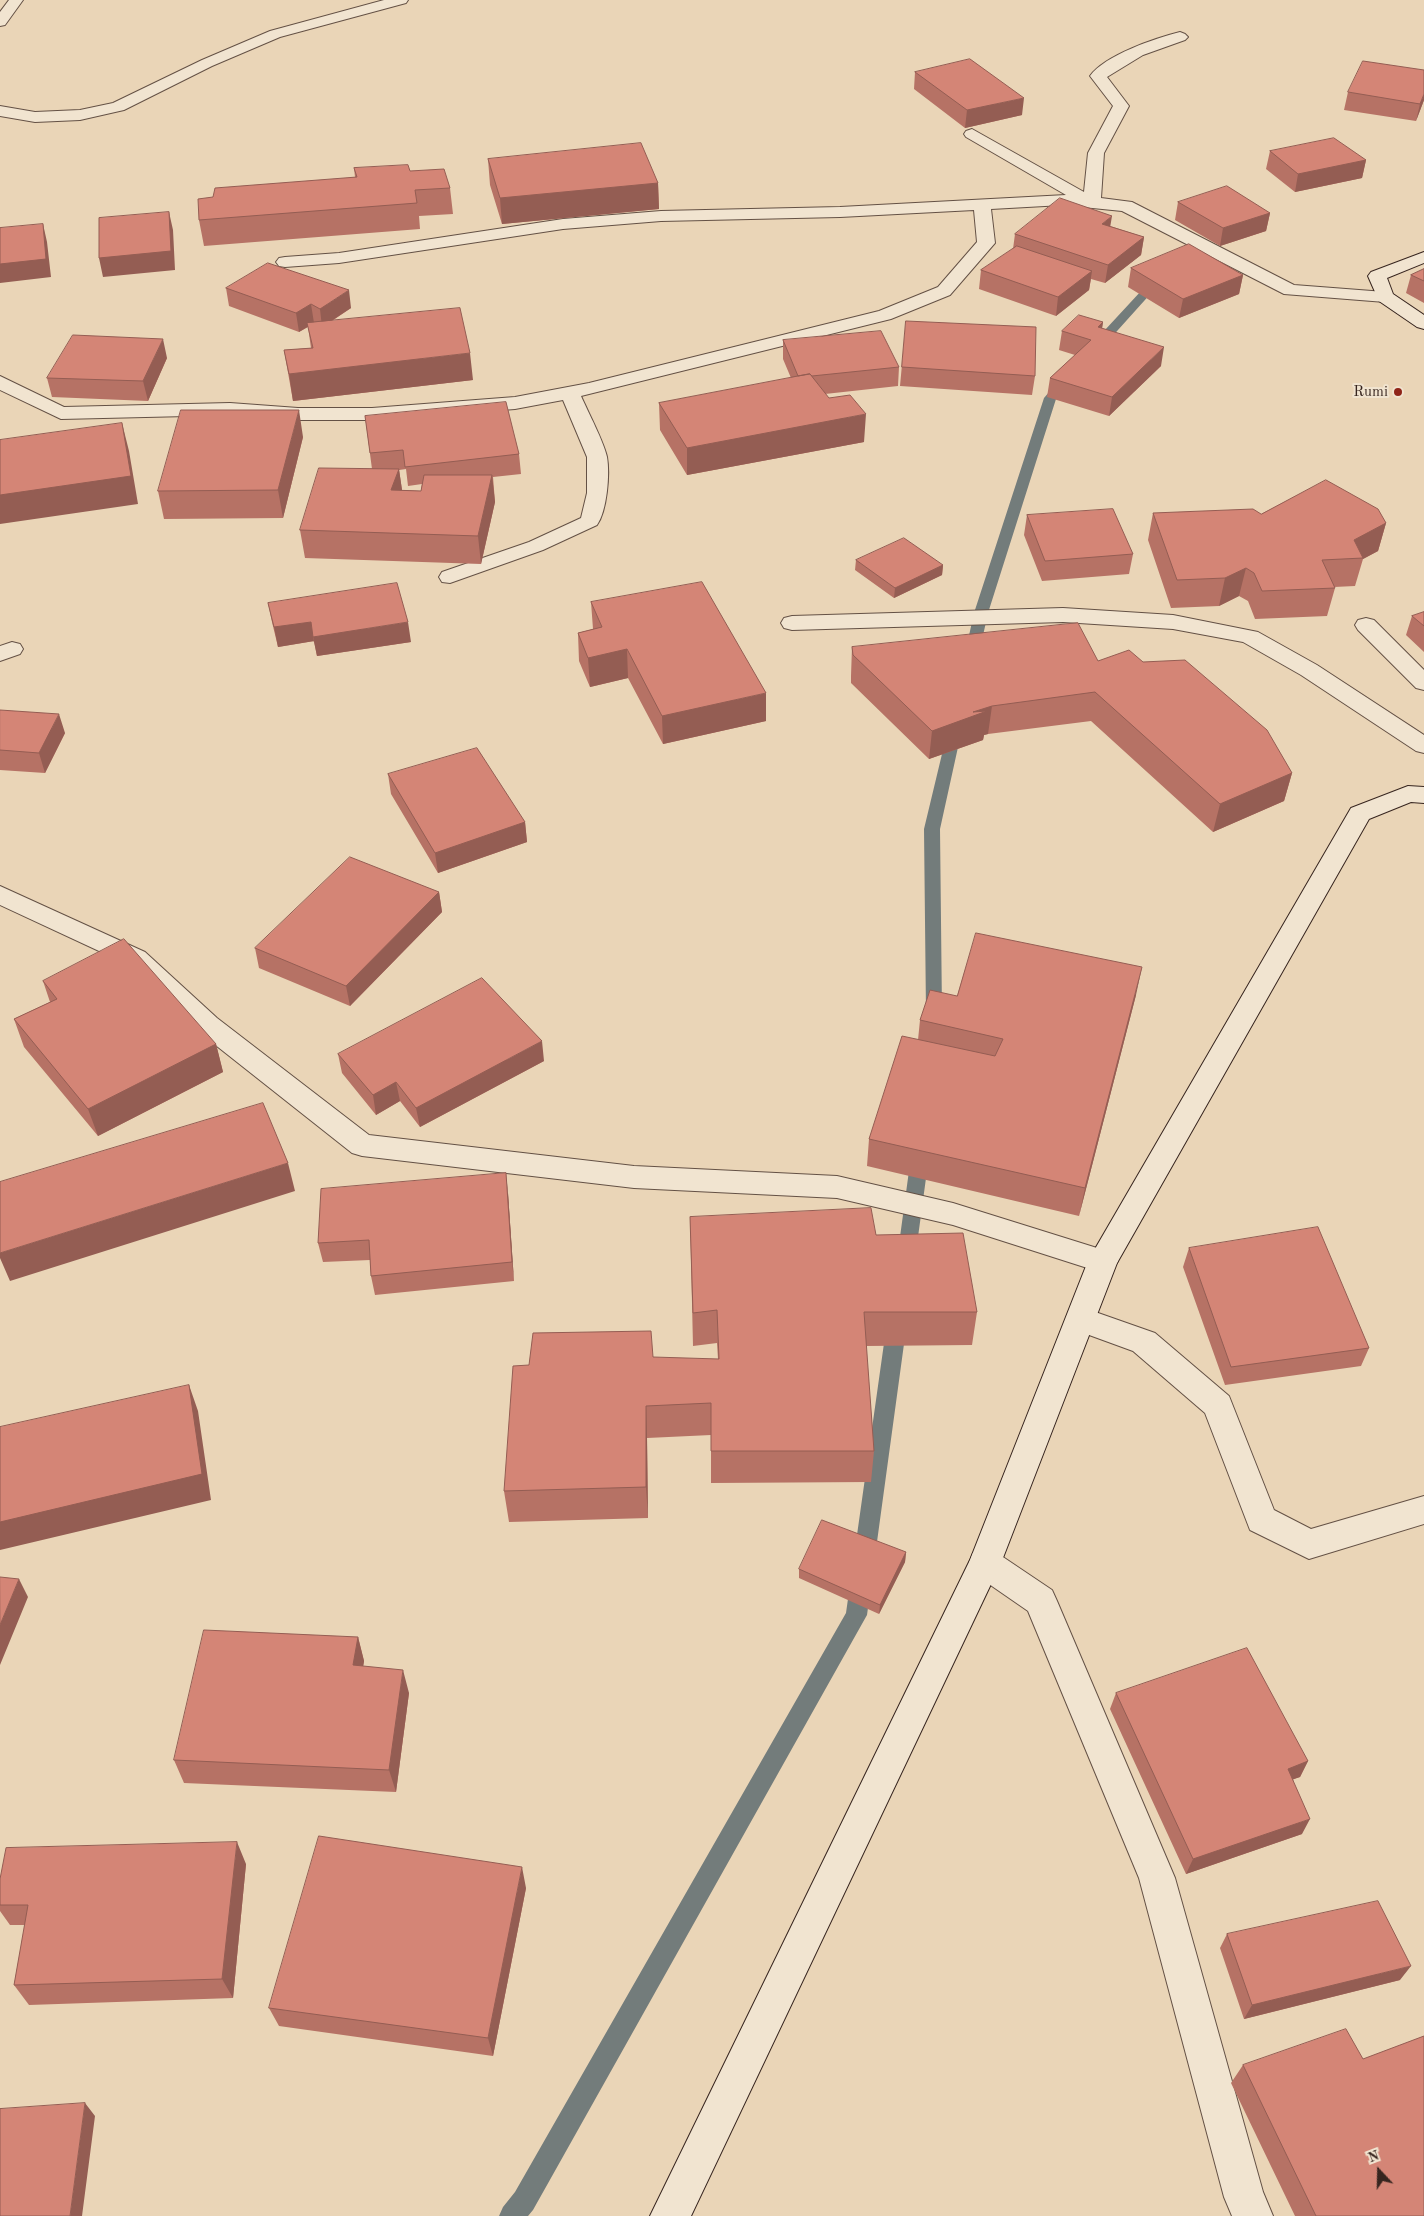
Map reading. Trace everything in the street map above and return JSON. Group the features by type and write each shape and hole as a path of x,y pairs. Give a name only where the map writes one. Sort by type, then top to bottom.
{"street":[{"path":"0,22 16,0"},
{"path":"0,111 35,116 80,115 118,107 207,63 275,34 401,0"},
{"path":"1092,203 1096,153 1121,106 1098,76 1118,61 1153,44 1180,37"},
{"path":"972,134 1092,203"},
{"path":"285,262 338,258 563,224 662,216 840,212 1063,200 1126,206 1290,290 1385,297 1424,323"},
{"path":"0,382 61,413 230,409 298,414 372,414 516,403 570,393 885,315 944,291 986,243 982,204"},
{"path":"1385,297 1377,276 1424,258"},
{"path":"450,577 536,546 590,521 597,493 597,457 570,393"},
{"path":"792,623 1063,615 1173,622 1250,637 1309,670 1424,746"},
{"path":"1366,625 1424,683"},
{"path":"670,2216 985,1563 1103,1261 1360,814 1408,794 1424,795"},
{"path":"0,896 136,958 208,1025 362,1145 634,1177 837,1187 953,1214 1103,1261"},
{"path":"1081,1319 1144,1342 1218,1405 1261,1520 1309,1544 1424,1510"},
{"path":"985,1563 1040,1601 1158,1878 1244,2197 1253,2216"}],"building":[{"path":"970,59 1024,98 967,110 915,72"},
{"path":"1363,61 1424,70 1424,94 1420,104 1348,92"},
{"path":"1334,138 1366,160 1298,174 1270,151"},
{"path":"641,143 658,183 500,198 488,159"},
{"path":"408,165 410,171 444,169 450,188 415,190 417,203 199,220 198,199 213,197 215,188 357,177 354,168"},
{"path":"1227,186 1270,213 1223,228 1178,202"},
{"path":"1060,198 1112,216 1102,224 1144,237 1108,265 1015,234"},
{"path":"169,212 171,251 99,258 99,218"},
{"path":"43,224 46,259 0,264 0,228"},
{"path":"1189,244 1243,275 1183,299 1131,268"},
{"path":"1017,246 1092,271 1058,297 981,270"},
{"path":"268,263 349,290 320,309 311,304 296,313 226,288"},
{"path":"1424,269 1424,281 1411,275"},
{"path":"460,308 470,353 289,374 284,350 313,348 307,323"},
{"path":"1079,315 1103,322 1098,327 1164,347 1112,397 1050,378 1091,340 1062,331"},
{"path":"906,321 1036,327 1035,376 902,367"},
{"path":"881,331 899,367 798,376 783,340"},
{"path":"73,335 163,339 143,381 47,378"},
{"path":"810,374 829,398 850,395 866,414 687,448 659,403"},
{"path":"506,402 519,454 405,467 403,450 370,453 365,416"},
{"path":"181,410 299,410 278,490 158,491"},
{"path":"122,423 131,476 0,495 0,440"},
{"path":"319,468 399,469 391,490 421,491 424,475 492,475 478,536 300,530"},
{"path":"1326,480 1378,509 1386,523 1354,540 1363,558 1322,560 1335,588 1262,591 1254,573 1246,568 1225,578 1177,580 1153,513 1253,509 1261,514"},
{"path":"1113,509 1133,554 1045,561 1027,515"},
{"path":"904,538 943,565 895,588 856,560"},
{"path":"702,582 766,693 662,716 627,649 588,658 578,633 602,627 591,602"},
{"path":"397,583 408,622 313,637 311,622 274,627 268,603"},
{"path":"1424,612 1424,626 1412,616"},
{"path":"1078,623 1098,661 1129,650 1143,662 1185,660 1267,730 1292,773 1220,804 1095,692 992,706 973,712 987,711 932,731 853,655 852,647"},
{"path":"0,710 59,714 39,753 0,750"},
{"path":"477,748 525,822 435,853 388,774"},
{"path":"350,857 439,892 346,986 255,948"},
{"path":"976,933 1142,967 1085,1188 869,1139 902,1036 995,1056 1003,1039 920,1020 930,990 957,996"},
{"path":"124,939 216,1044 88,1109 14,1019 57,999 43,981"},
{"path":"482,978 542,1041 416,1108 396,1082 373,1095 338,1054"},
{"path":"263,1103 288,1163 0,1253 0,1182"},
{"path":"506,1173 512,1262 371,1276 369,1240 318,1243 321,1189"},
{"path":"871,1208 876,1235 963,1233 977,1312 864,1312 874,1451 711,1451 711,1403 646,1406 646,1487 504,1491 513,1366 529,1365 533,1333 651,1331 653,1357 719,1359 717,1310 693,1313 690,1217"},
{"path":"1318,1227 1369,1348 1231,1367 1189,1248"},
{"path":"189,1385 202,1474 0,1522 0,1427"},
{"path":"822,1520 906,1552 880,1605 799,1569"},
{"path":"0,1577 19,1579 0,1625"},
{"path":"204,1630 358,1637 353,1665 403,1670 389,1770 174,1760"},
{"path":"1247,1648 1308,1761 1288,1769 1310,1819 1193,1859 1116,1693"},
{"path":"319,1836 522,1867 488,2038 269,2008"},
{"path":"237,1842 222,1979 14,1985 28,1905 0,1905 0,1879 6,1848"},
{"path":"1378,1901 1411,1966 1252,2005 1227,1934"},
{"path":"1346,2029 1363,2059 1424,2036 1424,2216 1316,2216 1243,2065"},
{"path":"85,2103 70,2216 0,2216 0,2109"}],"waterway":[{"path":"1096,347 1158,279"},
{"path":"971,658 981,613 1050,398 1065,381"},
{"path":"934,1013 932,829 955,729"},
{"path":"906,1259 920,1156"},
{"path":"512,2216 524,2201 856,1615 897,1322"}],"place":[{"name":"Rumi","path":"1398,392"}]}
